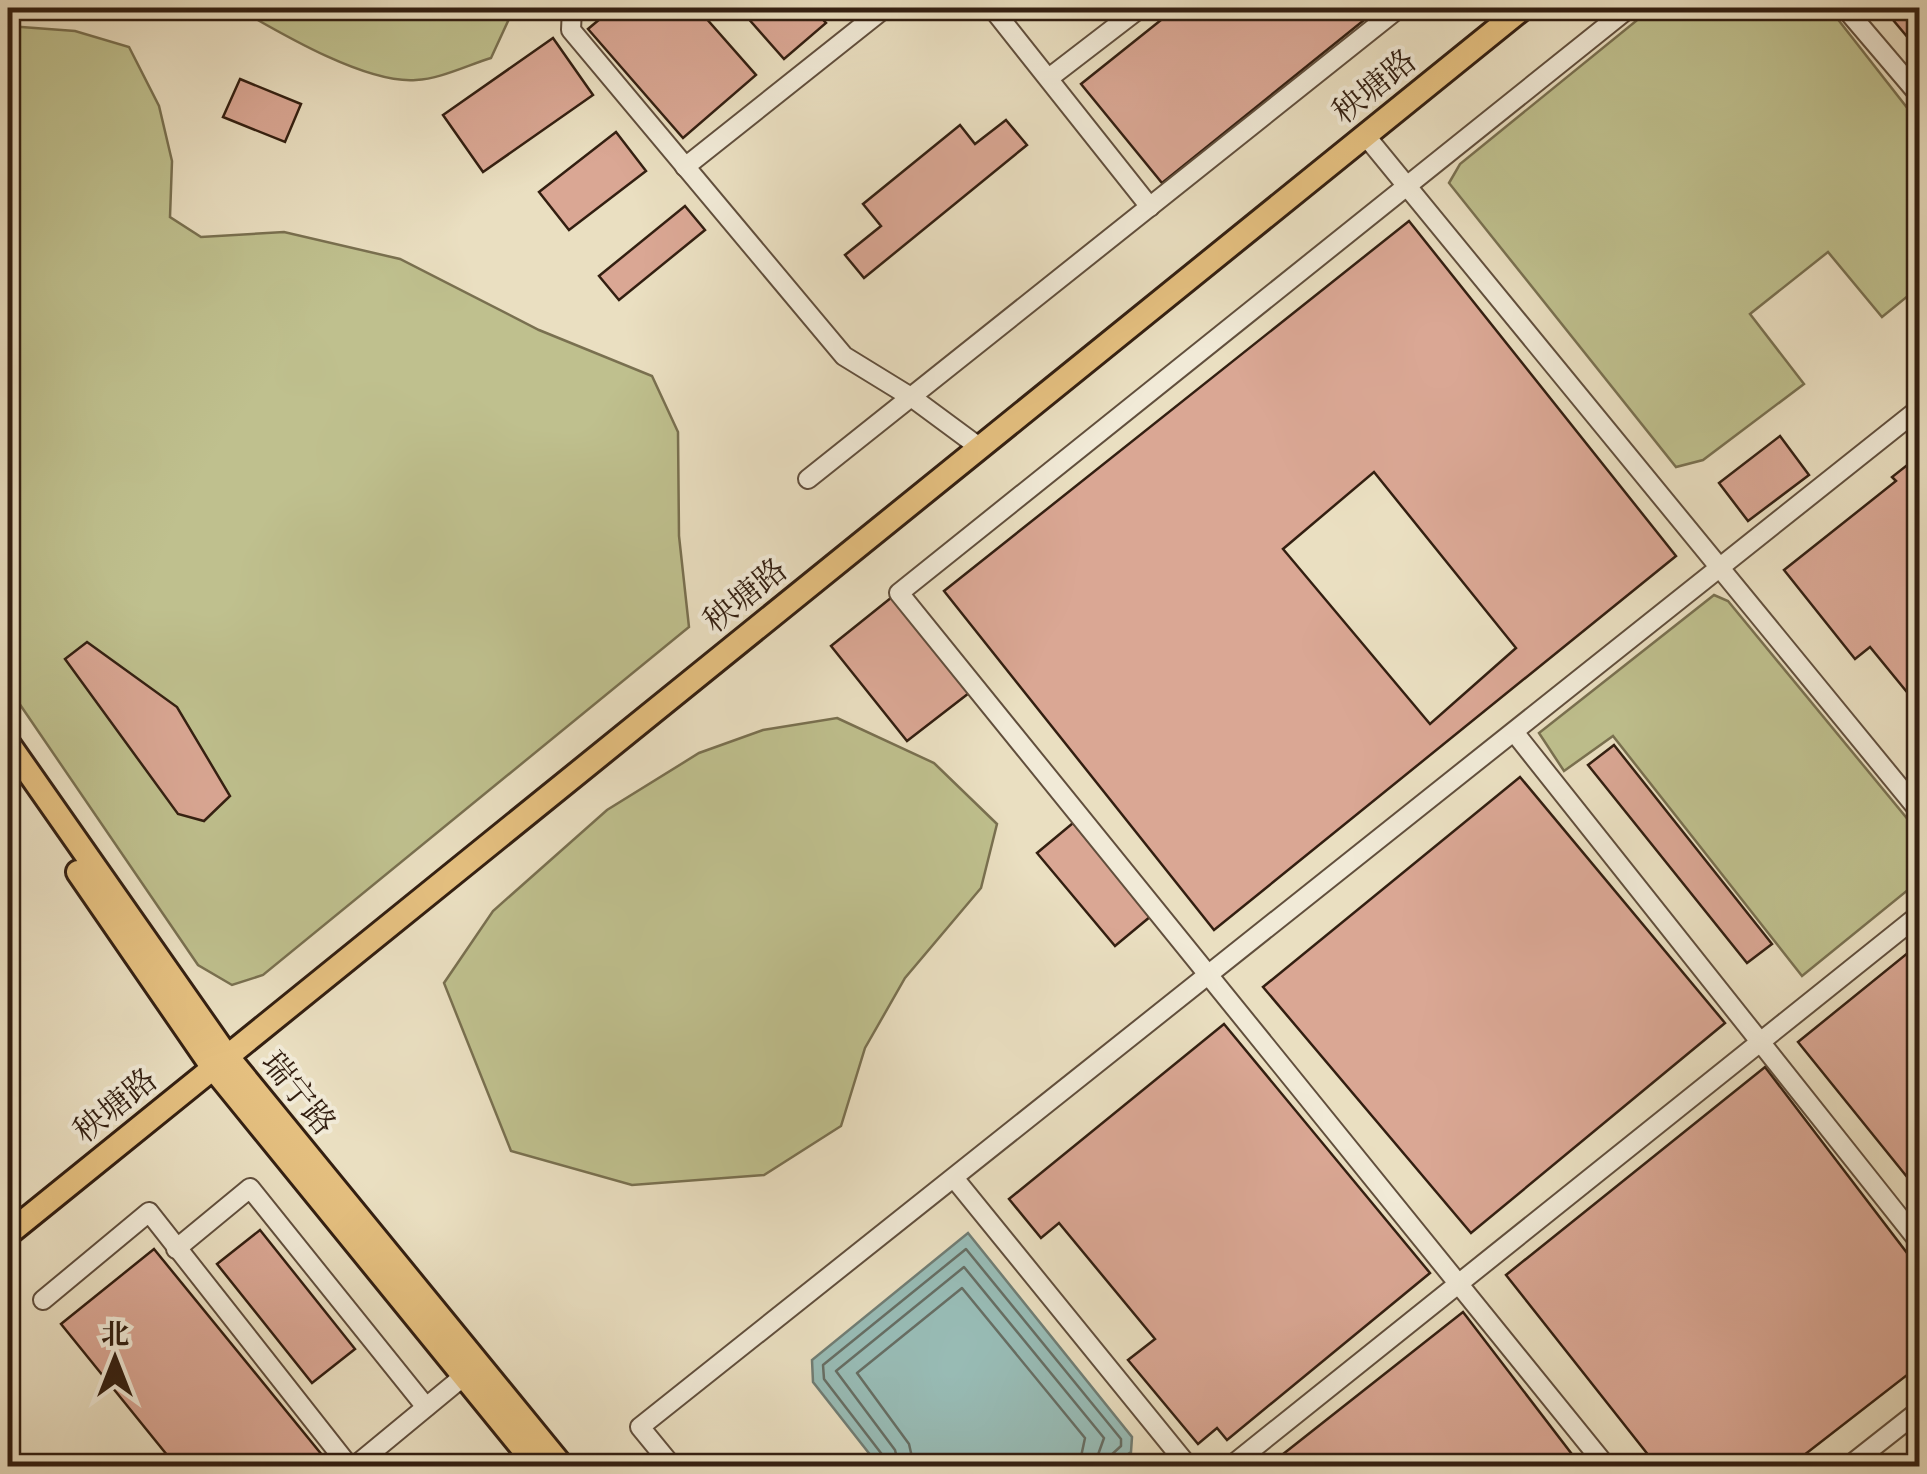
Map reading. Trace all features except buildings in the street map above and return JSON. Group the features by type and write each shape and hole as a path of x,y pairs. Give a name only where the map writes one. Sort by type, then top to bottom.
{"main road":[{"name":"秧塘路","path":"8,1234 1523,8"},
{"name":"瑞宁路","path":"8,743 220,1062"},
{"name":"瑞宁路","path":"8,770 220,1062 471,1370 562,1466"},
{"name":"瑞宁路","path":"471,1370 537,1466"}],"street":[{"path":"572,8 571,30 844,356 979,447"},
{"path":"685,167 885,8"},
{"path":"992,8 1150,206"},
{"path":"1049,78 1140,8"},
{"path":"808,479 1399,8"},
{"path":"1606,1466 899,593 1630,8"},
{"path":"1845,8 1920,96"},
{"path":"1365,135 1920,812"},
{"path":"672,1466 640,1427 1920,408"},
{"path":"1514,732 1920,1242"},
{"path":"1232,1466 1920,914"},
{"path":"954,1178 1188,1466"},
{"path":"176,1249 250,1188 426,1407"},
{"path":"43,1300 148,1212 352,1466 471,1370"},
{"path":"1849,1466 1920,1410"}],"green space":[{"path":"237,8 514,8 491,58 416,80 396,79 349,66"},
{"path":"1652,8 1829,8 1919,123 1919,287 1882,317 1828,252 1750,314 1804,384 1703,460 1676,467 1449,183 1460,164"},
{"path":"8,26 75,31 129,47 159,106 172,161 170,217 201,237 284,232 400,259 539,330 652,376 678,432 679,536 689,627 263,975 232,985 198,965 8,687"},
{"path":"1714,595 1728,601 1919,833 1919,881 1802,976 1613,736 1564,771 1539,733"},
{"path":"837,718 934,763 997,824 981,888 905,978 865,1048 841,1126 764,1175 632,1185 511,1151 444,983 493,911 607,810 699,753 763,730"}],"water":[{"path":"968,1233 1132,1437 1131,1452 1111,1466 879,1466 813,1382 812,1360"}]}
